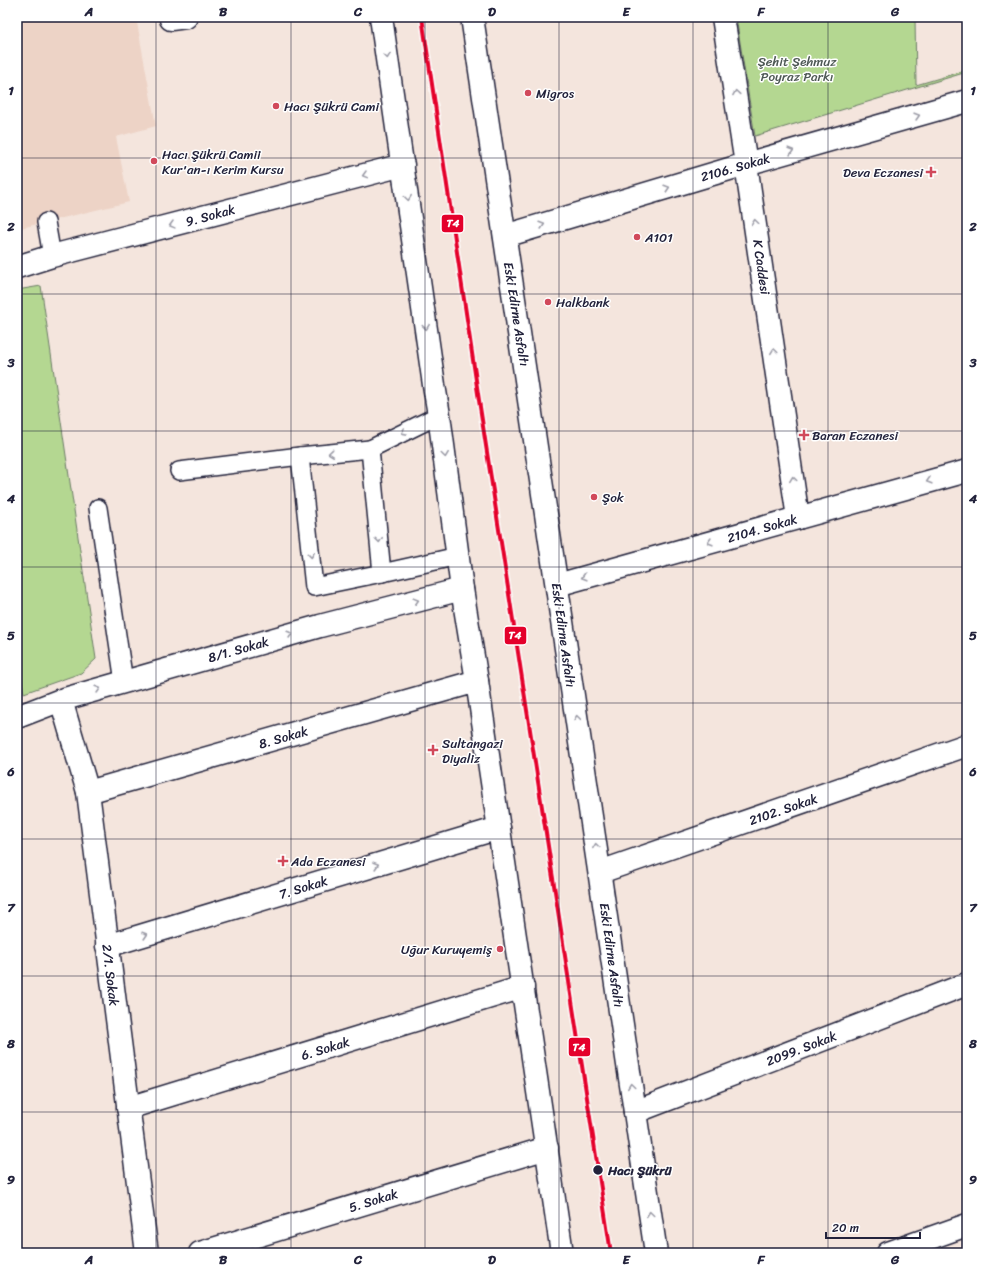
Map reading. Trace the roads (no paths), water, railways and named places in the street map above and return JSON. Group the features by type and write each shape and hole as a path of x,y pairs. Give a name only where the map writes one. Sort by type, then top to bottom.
{"street":[{"path":"381,17 439,415 462,589 562,1253"},
{"name":"Eski Edirne Asfaltı","path":"472,17 656,1253"},
{"name":"K Caddesi","path":"723,17 798,518"},
{"name":"2106. Sokak","path":"505,236 746,164 967,101"},
{"name":"9. Sokak","path":"17,267 52,256 403,165"},
{"name":"2104. Sokak","path":"557,585 967,471"},
{"name":"8/1. Sokak","path":"17,717 61,700 320,626 462,589"},
{"name":"8. Sokak","path":"88,792 477,681"},
{"name":"2/1. Sokak","path":"61,700 88,792 147,1253"},
{"name":"2102. Sokak","path":"600,872 967,745"},
{"name":"7. Sokak","path":"107,946 499,828"},
{"name":"2099. Sokak","path":"635,1112 967,984"},
{"name":"6. Sokak","path":"128,1108 523,987"},
{"name":"5. Sokak","path":"200,1253 547,1148"},
{"path":"888,1253 967,1225"}],"lane":[{"path":"46,222 52,256"},
{"path":"179,471 370,449 439,415"},
{"path":"370,449 382,573"},
{"path":"300,456 314,587 458,556"},
{"path":"98,508 124,682"}],"place":[{"name":"Migros","path":"528,93"},
{"name":"Hacı Şükrü Cami","path":"276,106"},
{"name":"Hacı Şükrü Camii Kur'an-ı Kerim Kursu","path":"154,161"},
{"name":"Deva Eczanesi","path":"931,172"},
{"name":"A101","path":"637,237"},
{"name":"Halkbank","path":"548,302"},
{"name":"Baran Eczanesi","path":"804,435"},
{"name":"Şok","path":"594,497"},
{"name":"Sultangazi Diyaliz","path":"433,750"},
{"name":"Ada Eczanesi","path":"283,861"},
{"name":"Uğur Kuruyemiş","path":"500,949"},
{"name":"Hacı Şükrü","path":"598,1170"}],"park label":[{"name":"Şehit Şehmuz Poyraz Parkı","path":"797,68"}]}
